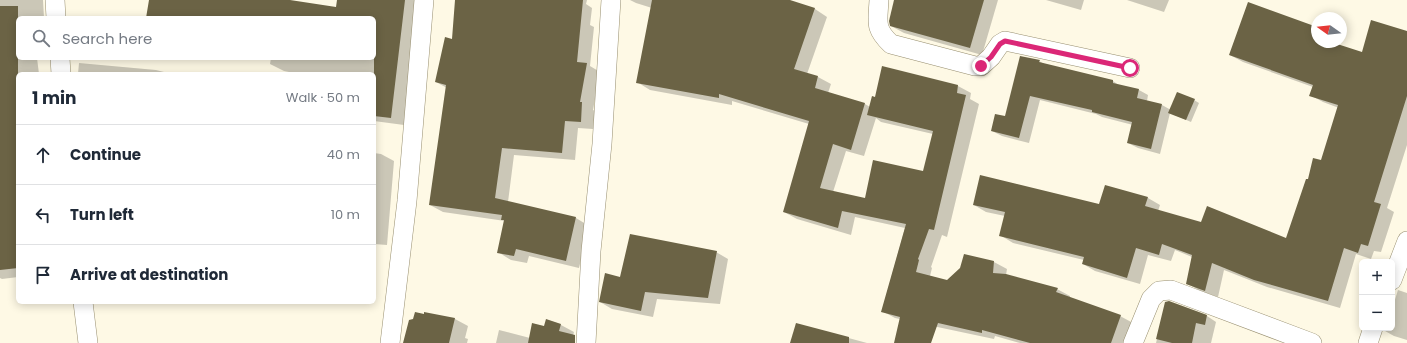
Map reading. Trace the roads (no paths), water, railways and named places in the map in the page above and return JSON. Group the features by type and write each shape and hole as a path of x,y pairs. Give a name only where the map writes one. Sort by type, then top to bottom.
{"street":[{"path":"55,0 56,16"},
{"path":"390,343 406,201 424,0"},
{"path":"586,343 591,251 602,144 611,0"},
{"path":"879,0 878,24 882,36 892,44 975,66 981,66 991,57 1000,44 1005,41 1130,68"},
{"path":"60,60 61,72"},
{"path":"1395,272 1407,241"},
{"path":"1133,343 1151,299 1159,290 1171,290 1312,343"},
{"path":"83,304 88,343"},
{"path":"1368,343 1373,331"}]}
